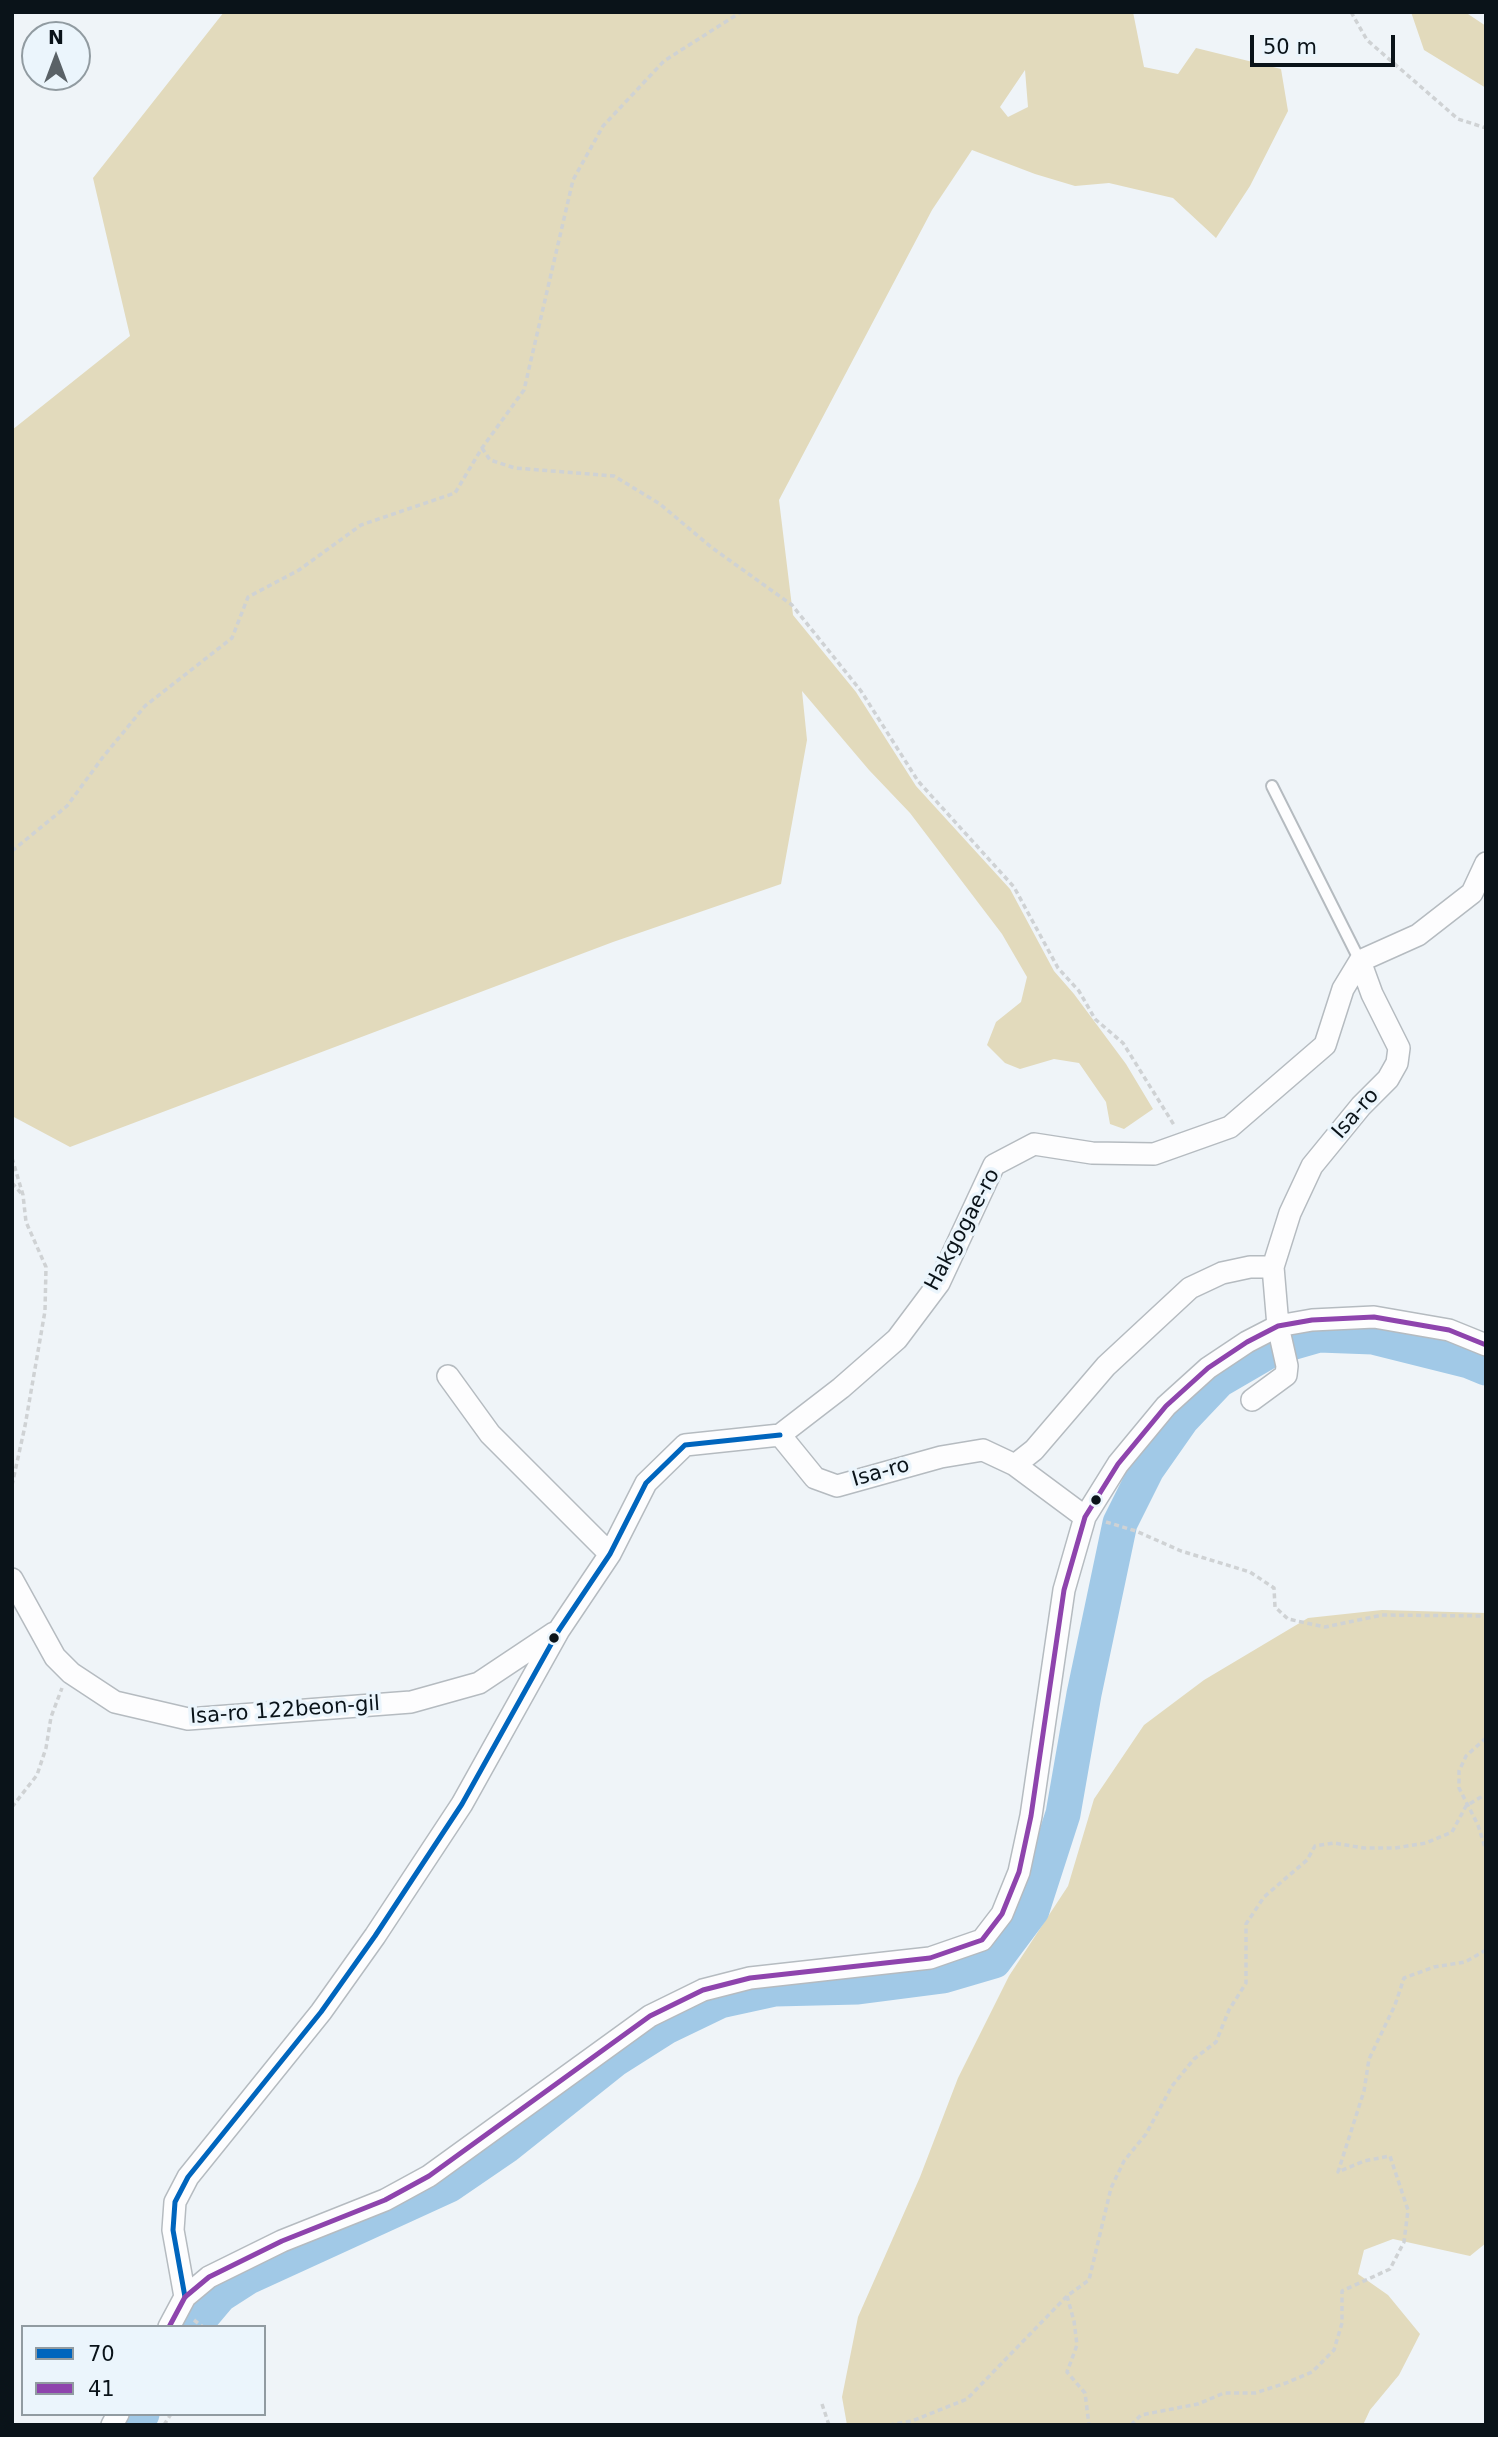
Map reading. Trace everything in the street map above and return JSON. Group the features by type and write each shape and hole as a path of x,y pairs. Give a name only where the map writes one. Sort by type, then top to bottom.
{"street":[{"path":"1360,961 1418,935 1472,893 1486,863"},
{"name":"Hakgogae-ro","path":"780,1435 841,1388 897,1339 939,1283 994,1165 1034,1144 1092,1153 1154,1154 1230,1127 1325,1045 1343,989 1360,961"},
{"name":"Isa-ro","path":"1252,1400 1286,1375 1273,1267 1290,1213 1312,1166 1361,1106 1388,1079 1398,1063 1399,1048 1372,994 1360,961"},
{"path":"1015,1465 1034,1450 1106,1367 1190,1288 1222,1273 1250,1267 1273,1267"},
{"path":"170,2325 185,2297 209,2277 282,2241 385,2200 429,2176 650,2016 703,1990 750,1978 930,1958 982,1940 1002,1914 1019,1872 1031,1816 1065,1590 1118,1464 1166,1406 1208,1368 1247,1342 1312,1320 1374,1317 1449,1330 1486,1345"},
{"path":"448,1376 490,1434 610,1554"},
{"path":"185,2297 173,2230 176,2202 188,2177 313,2022 462,1804 559,1629 610,1554 646,1483 685,1445 780,1435"},
{"name":"Isa-ro","path":"780,1435 815,1478 837,1486 941,1457 983,1450 1015,1465 1093,1519"},
{"name":"Isa-ro 122beon-gil","path":"12,1579 55,1657 71,1673 115,1702 188,1719 411,1702 479,1683 559,1629"}],"lane":[{"path":"1272,786 1360,961"}],"path":[{"path":"12,851 67,806 145,706 232,638 248,597 299,570 361,525 454,493 482,448 524,390 572,180 603,126 664,61 741,12"},
{"path":"1350,12 1367,40 1458,119 1486,128"},
{"path":"482,448 490,460 514,468 614,476 660,504 711,547 792,605 861,691 918,780 1014,887 1058,968 1079,991 1095,1019 1123,1043 1185,1143"},
{"path":"12,1158 23,1195 26,1222 46,1267 45,1311 12,1485"},
{"path":"12,1183 23,1195"},
{"path":"1093,1519 1136,1531 1181,1551 1250,1573 1274,1588 1275,1607 1288,1619 1325,1627 1382,1615 1486,1616"},
{"path":"12,1807 37,1775 46,1748 51,1717 60,1692 71,1673"},
{"path":"1486,1738 1466,1756 1459,1771 1459,1788 1478,1825 1486,1851"},
{"path":"889,2425 912,2421 967,2399 1067,2296 1089,2280 1111,2188 1124,2161 1146,2134 1172,2085 1194,2059 1216,2042 1229,2010 1246,1983 1246,1924 1264,1897 1307,1860 1315,1846 1334,1843 1364,1848 1395,1848 1426,1843 1452,1832 1466,1806 1486,1794"},
{"path":"1131,2425 1141,2415 1198,2404 1224,2393 1255,2393 1286,2383 1312,2372 1334,2350 1342,2323 1342,2291 1390,2269 1404,2242 1408,2210 1390,2156 1364,2161 1338,2172 1364,2091 1369,2059 1395,2005 1404,1978 1434,1967 1465,1962 1486,1950"},
{"path":"1067,2296 1077,2345 1067,2372 1085,2393 1089,2425"},
{"path":"822,2404 830,2425"}],"shaded area":[{"path":"224,12 1133,12 1144,67 1178,74 1196,48 1281,69 1288,111 1250,186 1216,238 1173,198 1109,183 1075,186 972,150 932,210 779,500 793,615 856,692 916,786 1010,889 1054,971 1126,1064 1153,1109 1124,1129 1110,1124 1106,1102 1079,1063 1054,1059 1020,1069 1005,1063 987,1045 996,1022 1021,1002 1027,977 1002,934 910,813 869,770 802,691 807,740 781,884 613,942 70,1147 12,1116 12,430 130,336 93,178","holes":["1025,70 1028,107 1008,117 1000,107"]},
{"path":"1411,12 1465,12 1486,26 1486,88 1424,50"},
{"path":"1382,1610 1486,1613 1486,2243 1470,2256 1393,2239 1364,2250 1358,2274 1388,2295 1420,2334 1399,2375 1370,2410 1363,2425 847,2425 842,2397 858,2317 920,2177 958,2078 1009,1976 1068,1886 1094,1799 1144,1725 1204,1680 1308,1618"}],"waterway":[{"path":"195,2325 220,2295 248,2277 449,2185 506,2146 614,2060 666,2027 720,2001 775,1989 858,1987 943,1976 994,1961 1032,1910 1063,1814 1084,1694 1120,1523 1147,1469 1182,1419 1219,1380 1274,1348 1319,1335 1373,1337 1469,1361 1486,1368"},
{"path":"135,2425 141,2416"}],"transit line":[{"name":"41","path":"170,2325 185,2297 209,2277 282,2241 385,2200 429,2176 650,2016 703,1990 750,1978 930,1958 982,1940 1002,1914 1019,1872 1031,1816 1064,1590 1085,1517 1118,1464 1166,1406 1208,1368 1247,1342 1278,1326 1312,1320 1374,1317 1449,1330 1486,1345"},
{"name":"70","path":"185,2297 173,2230 175,2202 188,2177 321,2012 375,1936 462,1804 559,1630 610,1554 646,1483 685,1445 780,1435"}]}
